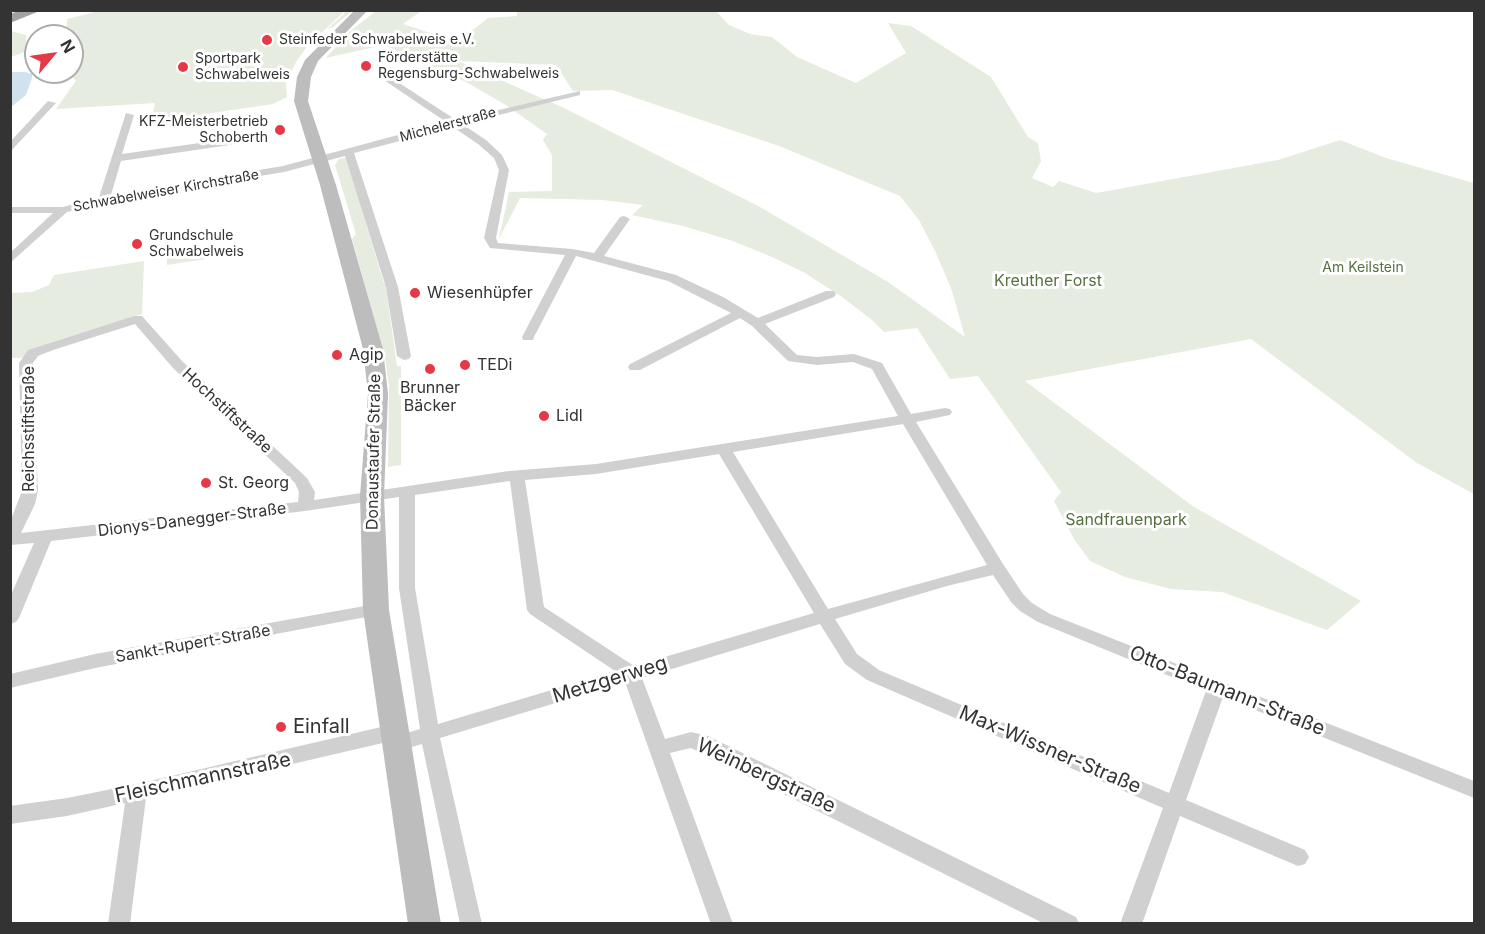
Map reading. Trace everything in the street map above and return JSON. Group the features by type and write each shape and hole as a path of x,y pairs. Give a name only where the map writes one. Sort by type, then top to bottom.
{"highway":[{"path":"10,12 17,10"},
{"path":"10,19 36,10"}],"main road":[{"name":"Donaustaufer Straße","path":"362,10 319,51 304,77 301,101 368,327 375,366 378,414 372,496 376,610 394,738 425,924"}],"street":[{"path":"384,76 482,142 502,163 503,177 491,242 503,248 572,252 672,278 757,323 793,358 817,361 854,358 877,366 997,568"},
{"name":"Michelerstraße","path":"320,160 452,123 577,93"},
{"path":"10,149 51,103"},
{"path":"104,199 129,115"},
{"path":"118,158 263,137"},
{"path":"349,152 392,287 404,356"},
{"name":"Schwabelweiser Kirchstraße","path":"10,210 63,210 104,199 268,172 320,160"},
{"path":"10,260 63,210"},
{"path":"597,258 624,219"},
{"path":"528,337 572,252"},
{"path":"757,323 831,294"},
{"path":"635,367 740,313"},
{"name":"Hochstiftstraße","path":"138,319 178,365 302,481 307,492 305,506"},
{"name":"Reichsstiftstraße","path":"10,540 27,504 30,491 26,363 33,354 48,347 138,319"},
{"path":"372,496 517,476 596,469 945,412"},
{"path":"724,449 824,616"},
{"path":"517,476 536,610 631,673 723,924"},
{"name":"Donaustaufer Straße","path":"407,490 407,588 430,735 471,924"},
{"name":"Dionys-Danegger-Straße","path":"10,540 305,506 372,496"},
{"path":"10,618 44,537"},
{"name":"Metzgerweg","path":"394,738 430,735 946,580 997,568"},
{"name":"Otto-Baumann-Straße","path":"997,568 1017,598 1026,607 1044,618 1474,790"},
{"name":"Sankt-Rupert-Straße","path":"10,681 95,661 376,610"},
{"name":"Max-Wissner-Straße","path":"824,616 851,659 873,675 1298,857"},
{"path":"1131,924 1217,687"},
{"name":"Fleischmannstraße","path":"10,815 67,807 312,753 394,738"},
{"name":"Weinbergstraße","path":"659,748 691,740 701,742 1068,924"},
{"path":"119,924 137,792"}],"green space":[{"name":"Sportpark Schwabelweis","path":"103,10 352,11 333,27 327,29 345,11 308,45 296,62 286,83 287,97 273,104 151,122 155,103 56,109 74,84 84,84 84,24 67,24 67,19"},
{"path":"715,10 729,25 750,34 772,37 797,57 856,83 906,53 888,23 911,26 991,77 1028,137 1038,143 1041,161 1032,178 1053,187 1059,181 1096,193 1278,160 1340,140 1386,158 1474,183 1474,494 1417,463 1251,339 1025,381 1194,507 1361,601 1327,630 1222,592 1171,589 1125,577 1090,561 1074,539 1054,501 1061,492 978,376 950,379 917,328 884,332 842,297 805,273 733,241 683,226 632,215 643,205 603,200 520,198 499,239 509,192 552,191 552,155 543,140 547,134 506,105 466,82 384,45 326,58 349,32 376,11 420,12 403,24 457,42 488,18 517,16 517,11","holes":["458,61 556,65 573,91 612,90 779,146 900,196 919,220 937,255 952,291 965,337 888,282 760,207 566,109"]},
{"path":"11,31 24,34 24,52 11,57"},
{"path":"346,158 347,164 351,163 349,170 356,180 353,181 359,200 363,200 364,203 360,204 384,283 389,283 390,286 386,287 397,366 401,366 401,465 388,467 389,386 385,358 352,239 356,234 335,165 339,159"},
{"path":"205,246 206,259 167,265 167,252"},
{"path":"144,261 142,314 49,343 21,358 11,358 11,293 32,292 49,285 54,275"}],"water":[{"path":"11,72 24,72 24,84 30,84 26,95 11,107"}],"place":[{"name":"Steinfeder Schwabelweis e.V.","path":"267,40"},
{"name":"Förderstätte Regensburg-Schwabelweis","path":"366,66"},
{"name":"Sportpark Schwabelweis","path":"183,67"},
{"name":"KFZ-Meisterbetrieb Schoberth","path":"280,130"},
{"name":"Grundschule Schwabelweis","path":"137,244"},
{"name":"Wiesenhüpfer","path":"415,293"},
{"name":"Agip","path":"337,355"},
{"name":"TEDi","path":"465,365"},
{"name":"Brunner Bäcker","path":"430,369"},
{"name":"Lidl","path":"544,416"},
{"name":"St. Georg","path":"206,483"},
{"name":"Einfall","path":"281,727"}],"park label":[{"name":"Am Keilstein","path":"1363,268"},
{"name":"Kreuther Forst","path":"1048,281"},
{"name":"Sandfrauenpark","path":"1126,520"}]}
